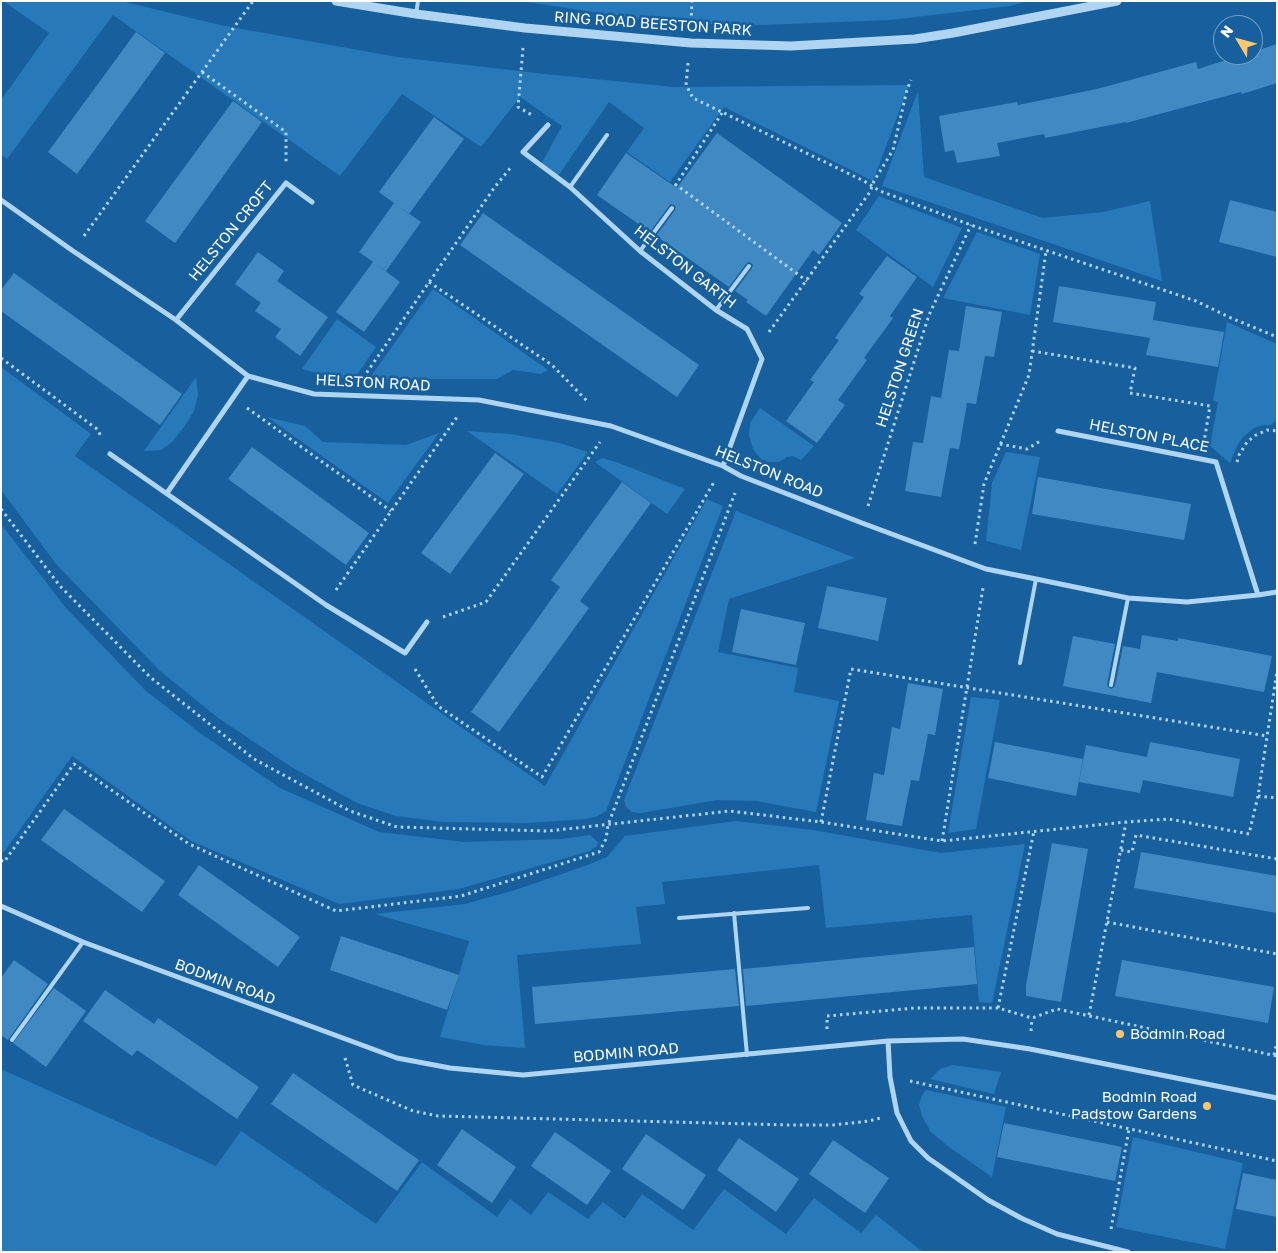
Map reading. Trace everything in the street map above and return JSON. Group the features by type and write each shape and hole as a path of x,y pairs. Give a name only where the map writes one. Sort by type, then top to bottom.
{"street":[{"name":"RING ROAD BEESTON PARK","path":"336,1 416,14 526,28 690,43 791,46 915,39 963,32 1117,1"},
{"path":"523,152 548,125"},
{"name":"HELSTON GARTH","path":"523,152 570,187 640,251 716,310 747,329 757,348"},
{"name":"HELSTON CROFT","path":"176,320 286,183 312,202"},
{"name":"HELSTON ROAD","path":"1,200 176,320 248,376 314,394 479,400 611,426 723,466 741,476 986,569 1128,598 1187,602 1277,592"},
{"path":"723,466 762,359 757,348"},
{"path":"167,493 248,376"},
{"name":"HELSTON PLACE","path":"1058,431 1216,462 1258,595"},
{"path":"110,454 326,605 405,653 427,622"},
{"name":"BODMIN ROAD","path":"1,906 83,942 397,1058 450,1068 523,1075 888,1041 963,1039 1030,1049 1277,1098"},
{"path":"888,1041 890,1077 897,1113 911,1141 928,1158 988,1200 1020,1218 1057,1234 1128,1252"}],"lane":[{"path":"416,14 418,1"},
{"path":"570,187 607,134"},
{"path":"640,251 672,208"},
{"path":"716,310 749,266"},
{"path":"1020,663 1036,579"},
{"path":"1111,685 1128,598"},
{"path":"678,918 808,908"},
{"path":"734,914 747,1055"},
{"path":"12,1040 83,942"}],"path":[{"path":"73,251 253,1"},
{"path":"526,28 518,106 548,125"},
{"path":"690,43 686,85 692,98 864,181 880,191 971,226 1196,301 1277,337"},
{"path":"202,72 286,132 286,183"},
{"path":"757,348 870,192 893,150 911,80"},
{"path":"672,208 675,184 722,113"},
{"path":"351,395 494,188 523,152"},
{"path":"675,184 807,280"},
{"name":"HELSTON GREEN","path":"862,523 929,314 971,226"},
{"path":"972,563 984,484 1029,375 1046,251"},
{"path":"427,622 486,602 611,426 552,365 429,282"},
{"path":"1032,351 1134,368 1130,393 1210,406 1201,460"},
{"path":"1,358 97,429 110,454"},
{"path":"233,398 392,511"},
{"path":"326,605 470,400"},
{"path":"1222,482 1235,469 1239,455 1248,442 1256,435 1268,430 1275,431 1277,426"},
{"path":"1000,444 1027,449 1058,431"},
{"path":"405,653 438,706 542,777 723,466"},
{"path":"1,860 4,862 74,764 189,844 336,911 461,896 599,852 606,839 608,825 741,476"},
{"path":"1,509 60,586 150,678 254,759 350,811 397,827 548,831 730,811 821,822 942,841 1169,819 1249,834 1258,796 1277,671"},
{"path":"942,841 986,569"},
{"path":"821,822 851,669 1267,736"},
{"path":"1258,796 1277,798"},
{"path":"1089,1015 1126,822"},
{"path":"998,1008 1034,831"},
{"path":"1121,850 1132,852 1136,835 1277,859"},
{"path":"1107,922 1277,954"},
{"path":"828,1047 827,1016 915,1008 998,1008 1032,1018 1057,1008 1276,1055 1277,1042"},
{"path":"340,1037 353,1085 413,1111 438,1116 833,1125 869,1121 897,1113"},
{"path":"890,1077 1277,1161"},
{"path":"1107,1247 1129,1129"}],"shaded area":[{"path":"3,1 121,1 220,25 397,57 674,87 909,85 873,181 724,107 670,182 627,152 644,128 609,102 556,179 540,166 562,126 520,97 481,147 402,94 340,176 113,15 7,159 1,155 1,100 49,33"},
{"path":"521,1 1028,1 1010,6 890,20 763,25 665,23"},
{"path":"918,91 924,177 1043,218 1103,212 1150,201 1162,281 882,186"},
{"path":"879,196 962,228 933,287 856,230"},
{"path":"977,232 1040,254 1030,315 943,298"},
{"path":"433,289 548,370 541,374 513,370 497,379 369,379"},
{"path":"337,319 376,347 354,379 330,377 302,369"},
{"path":"1227,322 1277,344 1277,419 1271,425 1254,428 1244,436 1238,444 1230,463 1210,446 1218,402 1213,401"},
{"path":"1,367 91,434 75,456 545,786 707,499 723,506 606,811 598,816 586,819 528,823 443,822 396,816 357,803 293,768 217,717 160,671 56,564 1,490"},
{"path":"196,377 198,395 194,411 184,427 172,442 161,450 144,451"},
{"path":"760,408 814,446 801,460 793,456 779,462 769,462 761,459 753,449 749,436 750,423"},
{"path":"267,417 305,426 323,442 406,445 439,433 388,503"},
{"path":"467,431 510,434 560,443 588,452 557,494"},
{"path":"1006,452 1040,457 1021,550 986,541 992,483"},
{"path":"602,458 685,489 667,514 595,462"},
{"path":"736,511 855,558 729,599 718,652 798,668 794,692 839,701 816,812 756,801 717,800 641,813 632,812 626,807 624,800"},
{"path":"1,524 66,608 145,690 200,733 280,788 379,832 464,842 562,839 590,835 598,842 597,846 590,851 459,889 339,904 191,841 72,756 4,852 1,852"},
{"path":"971,697 1000,700 976,829 948,833"},
{"path":"736,821 813,830 941,853 1025,844 992,1003 979,1002 972,915 826,928 819,865 662,882 665,904 636,907 641,944 517,955 525,1048 484,1045 440,1037 469,941 375,914 465,904 515,890 607,857 625,836"},
{"path":"953,1065 1001,1072 994,1094 930,1079 940,1069"},
{"path":"1,1069 216,1166 241,1131 376,1224 422,1162 497,1217 510,1199 531,1215 548,1192 588,1219 603,1202 625,1219 642,1194 693,1230 724,1189 786,1234 814,1198 861,1233 876,1215 923,1252 1,1252"},
{"path":"926,1090 1006,1107 992,1177 931,1132 922,1116 919,1105 922,1095"},
{"path":"1133,1137 1243,1163 1225,1249 1116,1227"}],"building":[{"path":"136,32 165,53 77,174 48,152"},
{"path":"1277,44 1277,83 1242,94 1241,92 1126,123 1045,138 1044,134 997,143 1000,156 957,163 954,150 945,152 939,116 1017,102 1018,105 1097,89 1196,62 1198,69 1213,64 1263,65 1263,49"},
{"path":"233,101 262,122 175,243 145,221"},
{"path":"434,117 464,139 409,214 379,192"},
{"path":"717,133 842,223 819,255 813,250 766,316 746,302 748,300 735,291 752,268 753,265 751,263 748,262 746,264 729,287 656,236 675,210 676,207 674,205 671,204 669,206 650,232 597,195 626,153 677,188"},
{"path":"1230,200 1277,212 1277,257 1219,242"},
{"path":"394,203 421,222 386,271 375,263 400,282 364,332 336,312 373,262 359,252"},
{"path":"483,213 699,365 677,397 460,245"},
{"path":"258,252 284,271 277,281 328,317 300,356 275,337 281,329 255,311 261,303 235,284"},
{"path":"887,256 917,277 890,316 893,318 864,358 867,360 838,400 845,405 817,443 786,421 814,382 810,380 839,340 835,338 864,297 859,294"},
{"path":"14,273 182,394 160,425 1,311 1,290"},
{"path":"1059,286 1156,302 1152,325 1153,320 1224,332 1218,367 1146,355 1150,338 1053,322"},
{"path":"966,306 1002,312 994,357 985,356 976,404 967,403 959,449 950,448 941,497 905,491 913,442 923,443 931,396 941,398 949,350 959,351"},
{"path":"252,447 369,533 346,565 228,479"},
{"path":"495,453 524,474 450,574 421,553"},
{"path":"1038,477 1191,504 1184,540 1032,514"},
{"path":"622,482 651,503 580,601 589,608 499,732 471,712 560,587 551,580"},
{"path":"827,586 887,598 878,641 818,628"},
{"path":"741,609 805,623 796,665 732,652"},
{"path":"1142,635 1178,641 1178,638 1272,656 1264,692 1157,672 1151,703 1063,686 1073,636 1115,644 1107,684 1111,689 1115,686 1123,646 1140,649"},
{"path":"908,683 943,689 935,735 928,734 919,781 911,780 902,826 866,820 874,773 884,775 892,727 900,729"},
{"path":"995,742 1083,759 1076,796 988,778"},
{"path":"1150,742 1240,759 1233,797 1143,780 1140,793 1079,782 1086,745 1147,757"},
{"path":"64,809 165,881 142,912 41,840"},
{"path":"1052,843 1088,849 1061,1002 1026,996 1026,985"},
{"path":"1141,852 1277,876 1277,913 1134,888"},
{"path":"199,865 300,937 278,967 178,895"},
{"path":"341,936 459,975 447,1010 330,970"},
{"path":"974,947 977,984 746,1006 743,969"},
{"path":"14,960 48,984 8,1040 1,1035 1,978"},
{"path":"1122,960 1274,987 1268,1023 1115,996"},
{"path":"735,969 739,1006 535,1024 532,987"},
{"path":"54,988 86,1011 46,1067 13,1043"},
{"path":"105,990 154,1024 158,1018 259,1087 237,1119 137,1050 132,1056 83,1021"},
{"path":"293,1073 419,1160 397,1191 271,1104"},
{"path":"1004,1123 1122,1147 1115,1181 997,1157"},
{"path":"462,1129 516,1167 492,1203 437,1165"},
{"path":"555,1132 611,1171 587,1205 531,1166"},
{"path":"646,1134 706,1175 683,1210 622,1169"},
{"path":"739,1138 799,1179 776,1212 717,1170"},
{"path":"833,1140 889,1178 865,1213 809,1174"},
{"path":"1243,1173 1277,1180 1277,1217 1236,1209"}],"place":[{"name":"Bodmin Road","path":"1120,1034"},
{"name":"Bodmin Road Padstow Gardens","path":"1207,1106"}]}
